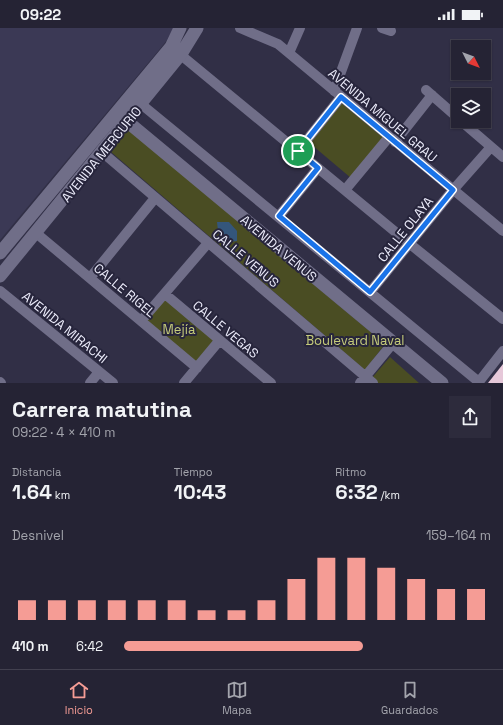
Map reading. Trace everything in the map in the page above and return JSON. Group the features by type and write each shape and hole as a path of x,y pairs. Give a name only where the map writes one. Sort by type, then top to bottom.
{"street":[{"name":"AVENIDA MERCURIO","path":"0,276 102,152 122,117 142,104 176,51 180,28"},
{"name":"AVENIDA MERCURIO","path":"1,251 122,117 176,51 197,28"},
{"name":"AVENIDA MIGUEL GRAU","path":"240,28 278,44 503,231"},
{"path":"289,53 300,28"},
{"path":"298,151 338,94 357,28"},
{"path":"176,51 503,319"},
{"path":"345,190 392,139 429,93 451,112"},
{"path":"142,104 479,382 503,351"},
{"name":"AVENIDA VENUS","path":"122,117 442,383"},
{"path":"469,128 503,157"},
{"name":"CALLE OLAYA","path":"370,292 491,146"},
{"name":"CALLE VENUS","path":"102,152 366,381"},
{"path":"279,216 318,168"},
{"path":"90,278 155,198"},
{"name":"CALLE RIGEL","path":"36,233 197,368"},
{"path":"141,321 208,243"},
{"path":"1,251 14,259"},
{"name":"AVENIDA MIRACHI","path":"0,292 113,383"},
{"name":"CALLE VEGAS","path":"165,294 271,383"},
{"path":"184,383 219,340"},
{"path":"366,381 393,343"},
{"path":"90,383 99,372"}],"shaded area":[{"path":"0,28 173,28 167,40 159,50 0,240"}],"green space":[{"path":"342,103 387,140 351,178 306,140"},
{"name":"Boulevard Naval","path":"128,129 385,344 365,370 110,151"},
{"name":"Mejía","path":"166,297 216,341 196,365 144,321"},
{"path":"390,357 419,383 376,383 371,379"}],"water":[{"path":"217,222 229,222 237,231 237,241 230,242 218,231"}],"building":[{"path":"503,364 503,383 488,383"}],"route":[{"path":"341,97 453,190 370,292 279,216 318,168 298,151 341,97"}]}
